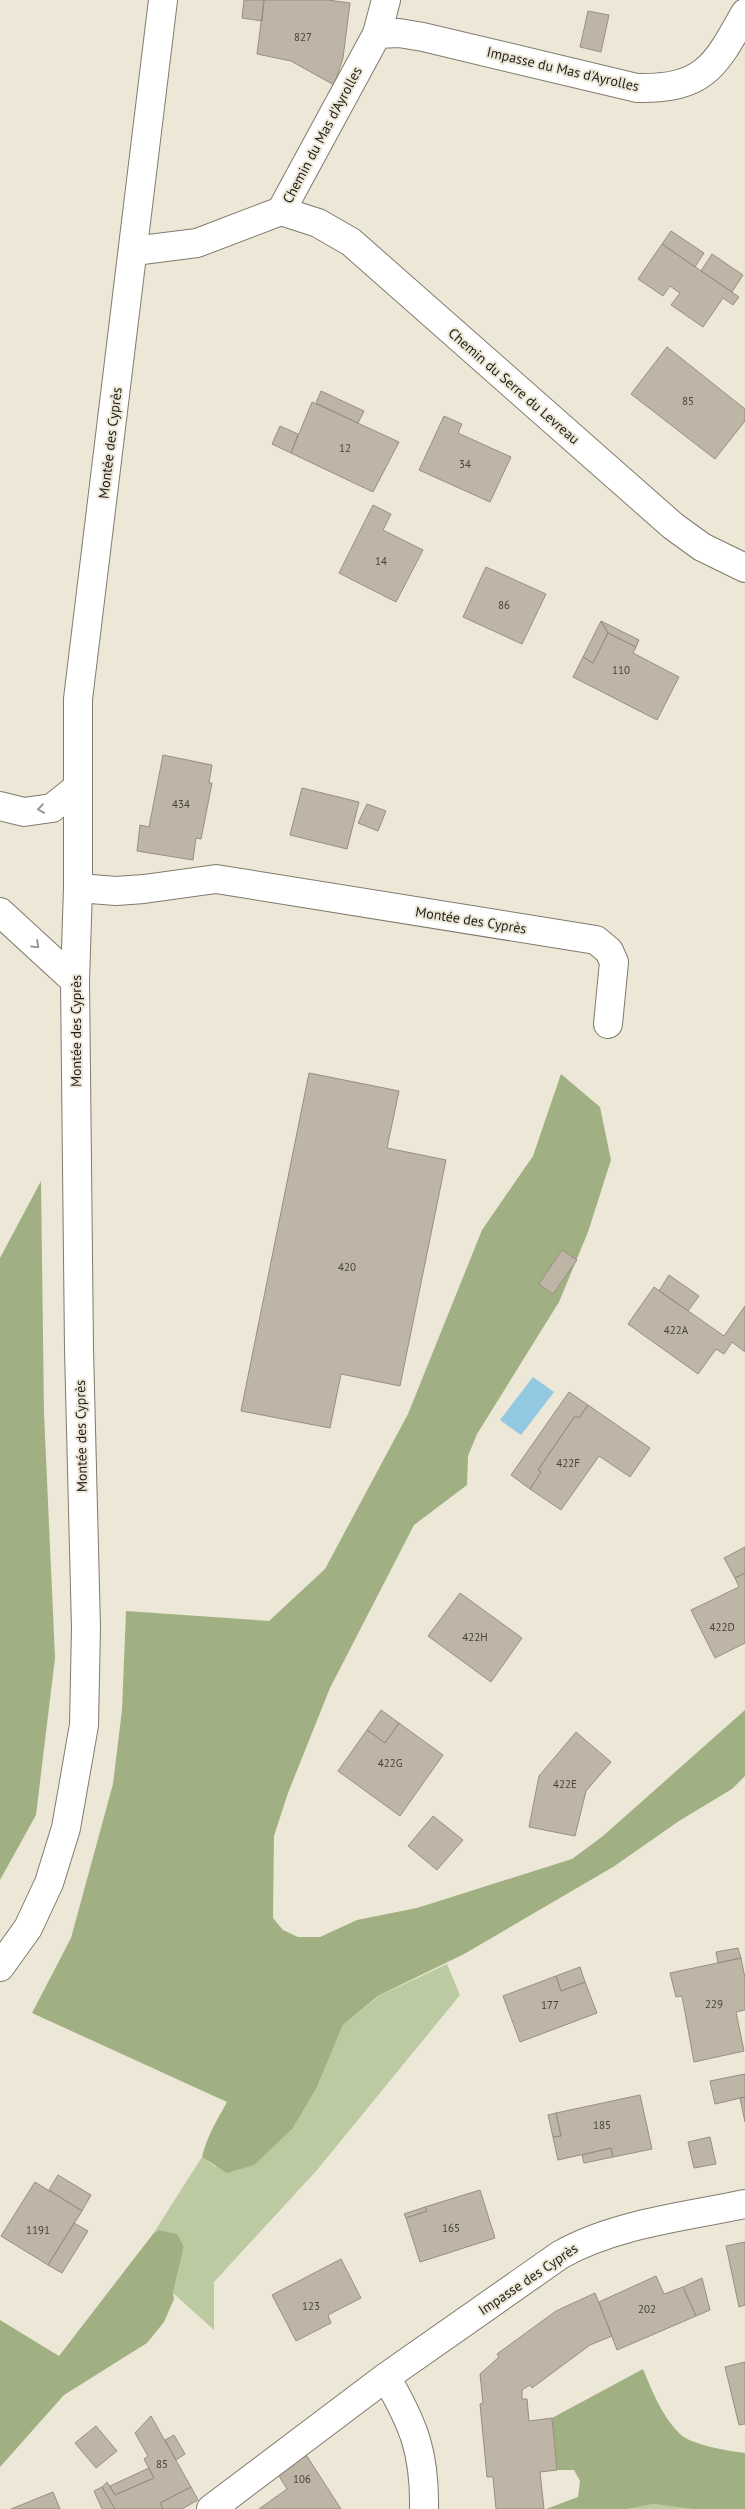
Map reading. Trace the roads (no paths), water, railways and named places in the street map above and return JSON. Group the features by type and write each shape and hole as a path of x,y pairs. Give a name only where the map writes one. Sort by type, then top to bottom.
{"street":[{"name":"Montée des Cyprès","path":"0,1966 28,1928 49,1883 66,1828 84,1725 86,1628 79,1349 75,981 78,888 78,700 164,0"},
{"name":"Chemin du Mas d'Ayrolles","path":"134,251 197,243 281,211 377,34 386,0"},
{"name":"Impasse du Mas d'Ayrolles","path":"377,34 399,33 422,37 637,88 658,88 680,84 704,73 721,56 745,13"},
{"name":"Chemin du Serre du Levreau","path":"281,211 318,223 351,242 673,526 702,547 745,568"},
{"path":"0,806 24,812 52,808 77,788"},
{"name":"Montée des Cyprès","path":"78,888 116,891 144,890 216,879 596,940 609,951 614,962 608,1024"},
{"path":"0,912 75,981"},
{"name":"Impasse des Cyprès","path":"211,2509 386,2377 560,2255 583,2242 610,2233 745,2204"},
{"path":"386,2377 408,2414 418,2445 423,2470 424,2509"}],"water":[{"path":"533,1377 554,1392 521,1435 500,1420"}]}
